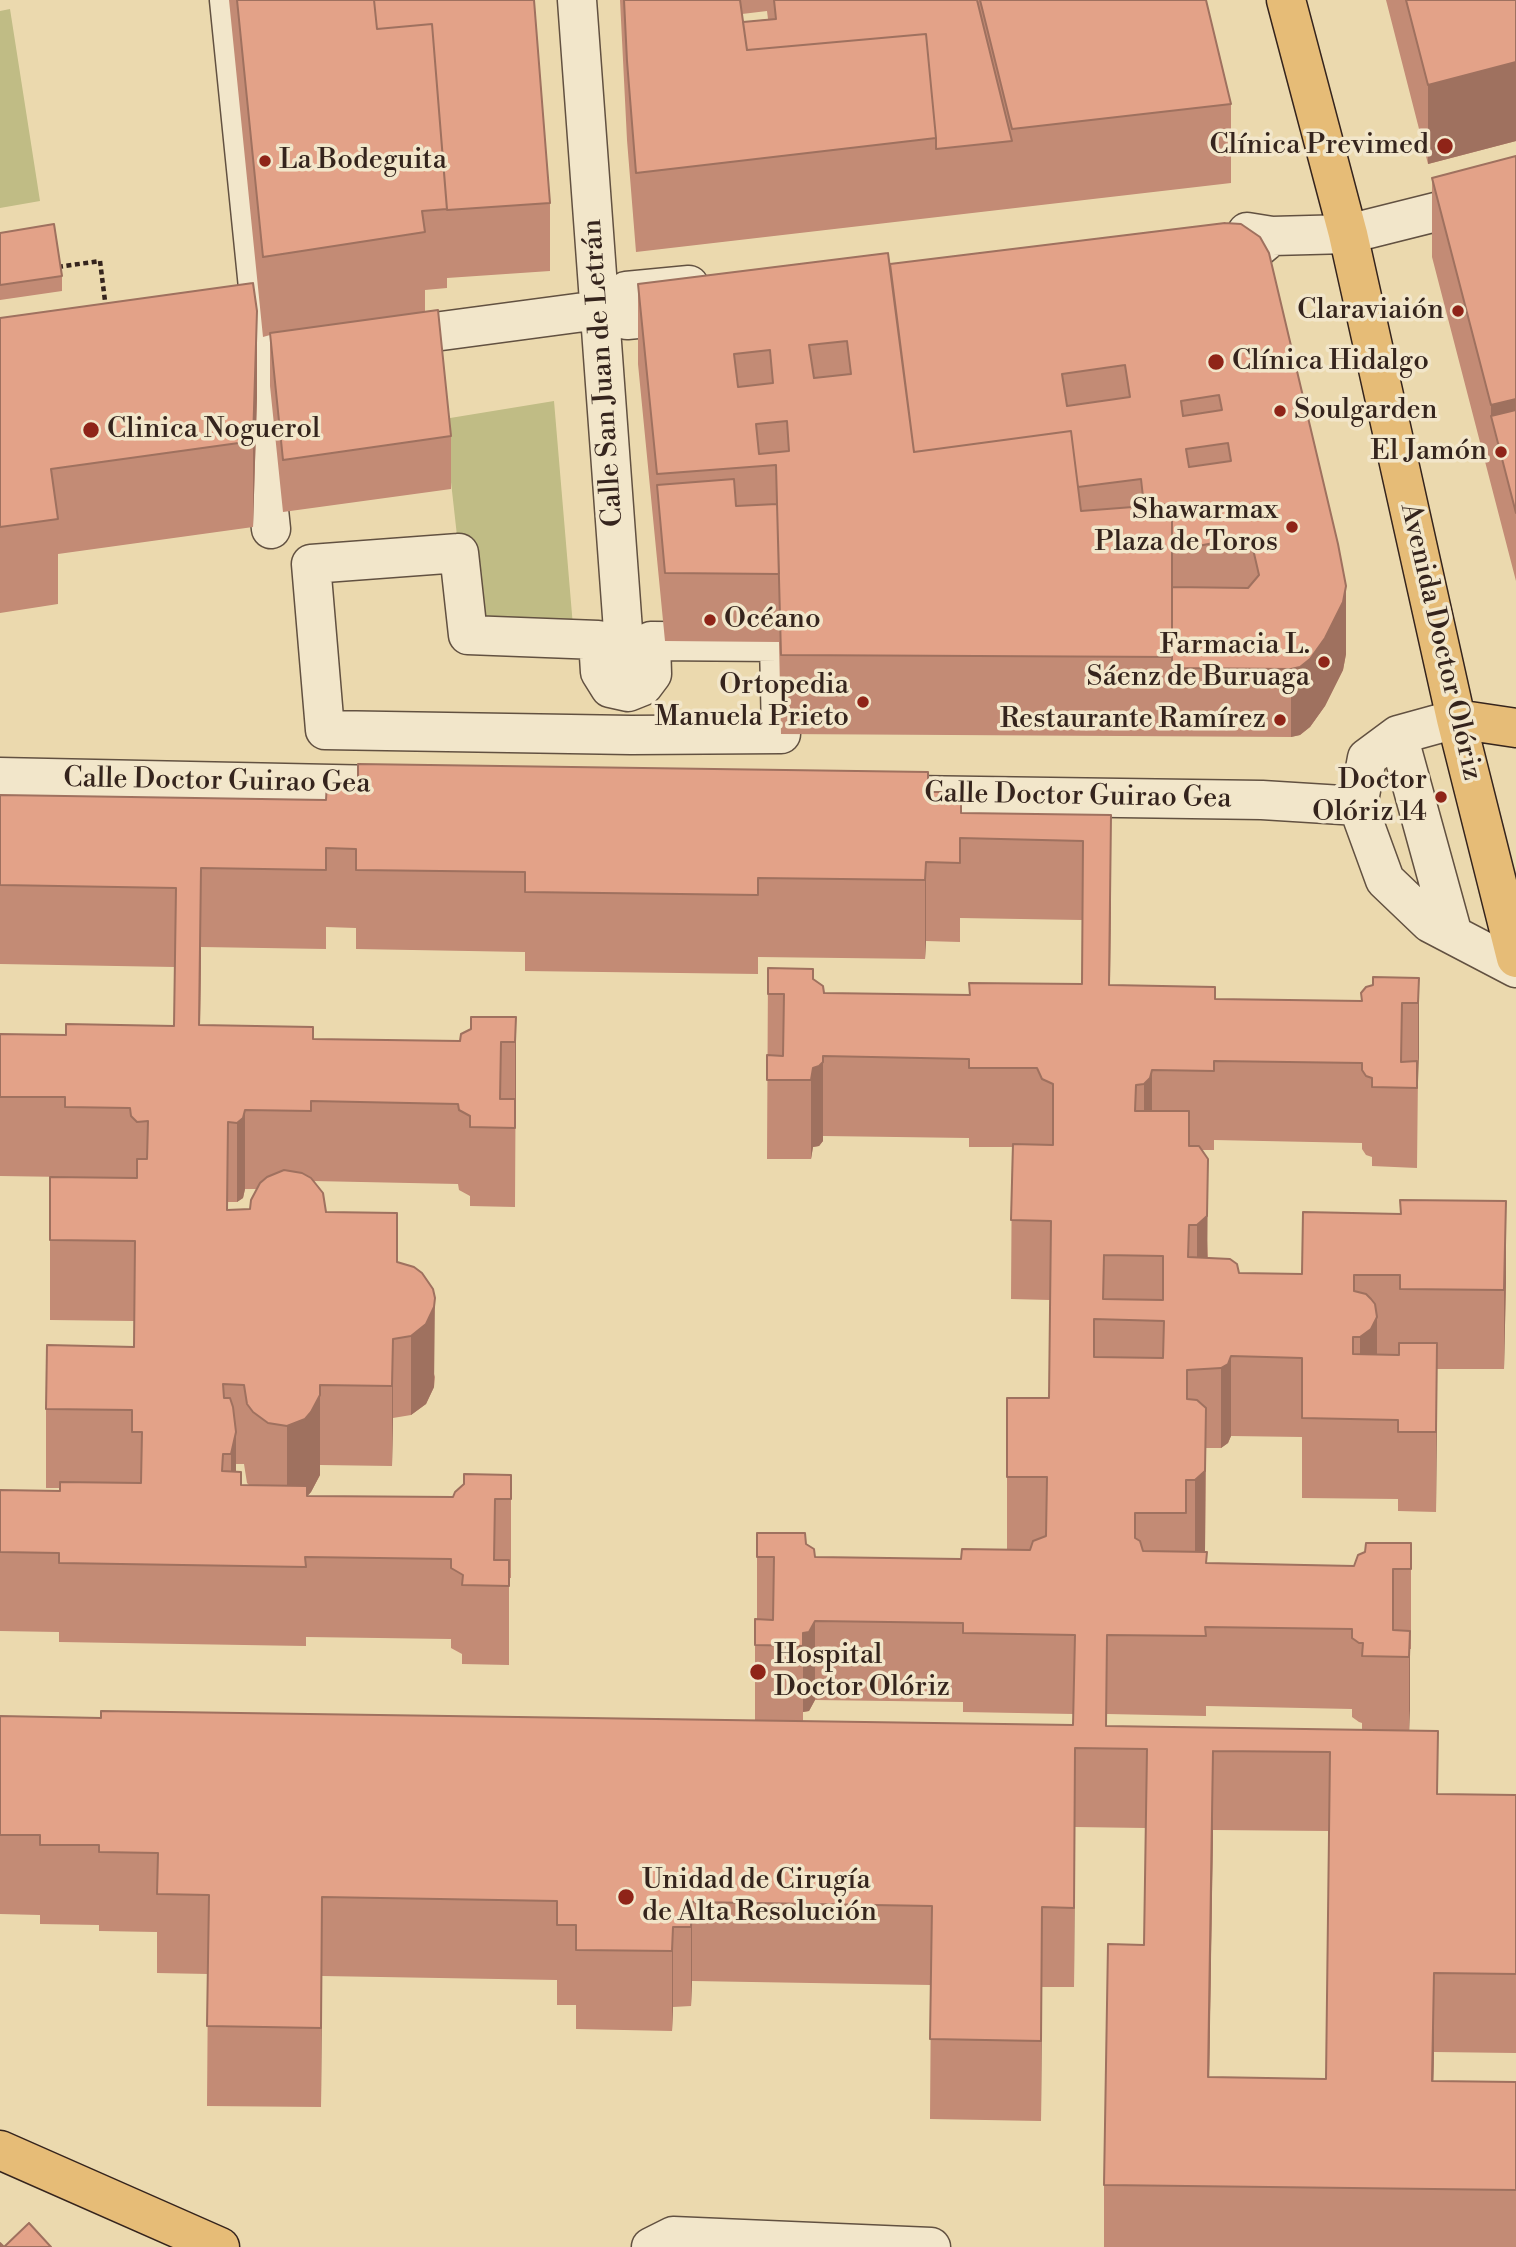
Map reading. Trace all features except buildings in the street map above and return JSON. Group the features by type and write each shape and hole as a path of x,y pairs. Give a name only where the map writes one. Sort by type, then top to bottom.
{"main road":[{"name":"Avenida Doctor Olóriz","path":"1286,0 1348,234 1456,719 1516,958"},
{"path":"1456,719 1516,728"},
{"path":"0,2150 220,2247"}],"street":[{"path":"213,374 253,369 253,356 263,337 229,0"},
{"name":"Calle San Juan de Letrán","path":"577,0 631,741"},
{"path":"1206,232 1233,230 1272,236 1348,234 1516,192"},
{"path":"1187,266 1241,261 1272,236"},
{"path":"253,356 599,310 627,320 722,296"},
{"path":"253,356 271,529"},
{"path":"459,553 468,635 598,640 600,673 610,688 628,692 643,686 652,674 650,641 779,642 781,734 631,741 325,730 311,564 459,553"},
{"path":"1456,719 1398,736 1367,758 1358,806 1385,880 1430,923 1516,968"},
{"path":"1398,736 1453,935"},
{"name":"Calle Doctor Guirao Gea","path":"0,777 412,786"},
{"name":"Calle Doctor Guirao Gea","path":"870,795 1262,800 1358,806"},
{"path":"652,2247 673,2235 931,2247"}],"path":[{"path":"58,267 100,261 107,312"}],"shaded area":[{"path":"10,9 40,201 0,208 0,11"},
{"path":"554,401 574,638 468,635 444,419"}],"place":[{"name":"Clínica Previmed","path":"1445,146"},
{"name":"La Bodeguita","path":"265,161"},
{"name":"Claraviaión","path":"1458,311"},
{"name":"Clínica Hidalgo","path":"1216,362"},
{"name":"Soulgarden","path":"1280,411"},
{"name":"Clinica Noguerol","path":"91,430"},
{"name":"El Jamón","path":"1501,452"},
{"name":"Shawarmax Plaza de Toros","path":"1292,527"},
{"name":"Océano","path":"710,620"},
{"name":"Farmacia L. Sáenz de Buruaga","path":"1324,662"},
{"name":"Ortopedia Manuela Prieto","path":"863,702"},
{"name":"Restaurante Ramírez","path":"1280,720"},
{"name":"Doctor Olóriz 14","path":"1441,797"},
{"name":"Hospital Doctor Olóriz","path":"758,1672"},
{"name":"Unidad de Cirugía de Alta Resolución","path":"626,1897"}]}
